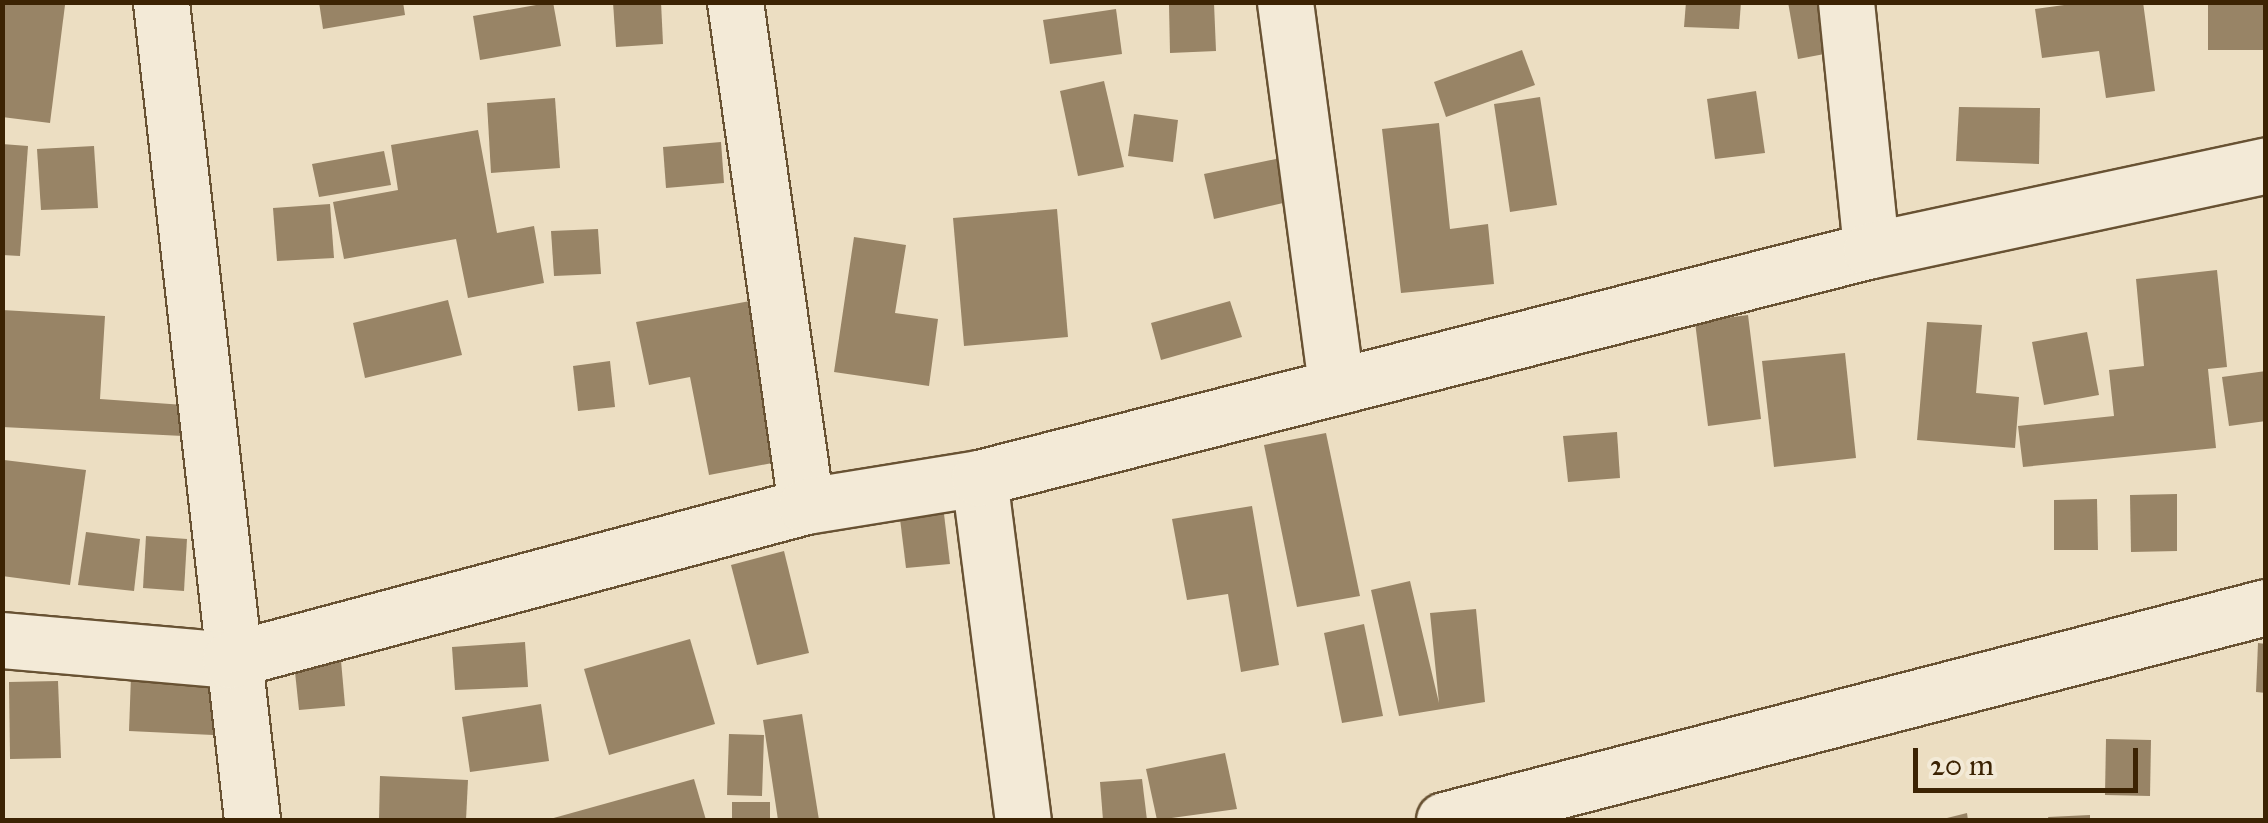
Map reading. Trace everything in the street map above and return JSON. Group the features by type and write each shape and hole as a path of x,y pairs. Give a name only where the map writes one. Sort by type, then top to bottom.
{"street":[{"path":"161,2 230,660 252,820"},
{"path":"735,2 806,506"},
{"path":"1285,2 1336,385"},
{"path":"1846,2 1871,250"},
{"path":"2,640 230,660 806,506 979,478 1871,250 2266,166"},
{"path":"979,478 1023,820"},
{"path":"1444,820 2266,607"}],"building":[{"path":"2,2 65,5 50,123 2,117"},
{"path":"319,2 403,2 405,15 323,29"},
{"path":"553,2 561,46 480,60 473,16"},
{"path":"613,2 661,2 663,44 616,47"},
{"path":"1686,2 1741,2 1739,29 1684,27"},
{"path":"1788,2 1825,2 1835,52 1798,59"},
{"path":"2086,2 2143,2 2155,91 2106,98 2099,51 2042,58 2035,9"},
{"path":"2208,2 2266,2 2266,50 2208,50"},
{"path":"1214,3 1216,51 1170,53 1169,5"},
{"path":"1116,9 1122,54 1050,64 1043,20"},
{"path":"1522,50 1535,85 1446,117 1434,82"},
{"path":"1104,81 1124,167 1078,176 1060,91"},
{"path":"1756,91 1765,153 1715,159 1707,99"},
{"path":"1540,97 1557,205 1510,212 1494,104"},
{"path":"555,98 560,168 491,173 487,103"},
{"path":"1959,107 2040,108 2039,164 1956,161"},
{"path":"1134,114 1178,120 1173,162 1128,156"},
{"path":"1439,123 1450,229 1488,224 1494,284 1401,293 1382,129"},
{"path":"478,130 497,233 534,226 544,283 468,298 456,239 344,259 333,202 398,190 391,145"},
{"path":"721,142 724,183 666,188 663,147"},
{"path":"2,144 28,146 20,256 2,255"},
{"path":"94,146 98,208 41,210 37,149"},
{"path":"384,151 391,185 319,197 312,164"},
{"path":"1295,155 1305,198 1214,219 1204,174"},
{"path":"330,204 334,258 277,261 273,208"},
{"path":"1057,209 1068,337 964,346 953,218"},
{"path":"598,229 601,274 554,276 551,231"},
{"path":"854,237 906,245 895,313 938,319 929,386 834,372"},
{"path":"2217,270 2227,367 2208,369 2216,448 2023,467 2018,426 2114,416 2109,370 2144,366 2136,279"},
{"path":"761,299 793,459 709,475 690,377 649,385 636,322"},
{"path":"448,300 462,355 365,378 353,323"},
{"path":"1230,301 1242,337 1161,360 1151,323"},
{"path":"2,310 105,316 100,399 184,405 183,436 2,427"},
{"path":"1748,315 1761,419 1708,426 1695,322"},
{"path":"1927,322 1982,325 1976,393 2019,397 2015,448 1917,440"},
{"path":"2087,332 2099,395 2044,405 2032,342"},
{"path":"1845,353 1856,458 1774,467 1762,361"},
{"path":"610,361 615,407 578,411 573,366"},
{"path":"2266,371 2266,421 2229,426 2222,377"},
{"path":"1617,432 1620,478 1568,482 1563,436"},
{"path":"1326,433 1360,596 1297,607 1264,445"},
{"path":"4,460 86,470 70,585 2,576"},
{"path":"2177,494 2177,551 2131,552 2130,495"},
{"path":"2097,499 2098,550 2054,550 2054,500"},
{"path":"1252,506 1279,665 1241,672 1228,594 1187,600 1172,519"},
{"path":"944,514 950,564 906,568 900,519"},
{"path":"86,532 140,539 134,591 78,585"},
{"path":"146,536 187,539 184,591 143,588"},
{"path":"784,551 809,653 757,665 731,565"},
{"path":"1410,581 1439,703 1430,613 1476,609 1485,702 1399,716 1371,590"},
{"path":"1364,624 1383,716 1342,723 1324,633"},
{"path":"690,639 715,724 609,755 584,669"},
{"path":"525,642 528,687 455,690 452,647"},
{"path":"2258,643 2266,644 2266,693 2256,692"},
{"path":"340,649 345,706 299,710 293,653"},
{"path":"131,676 215,680 213,735 129,731"},
{"path":"58,681 61,758 10,759 9,682"},
{"path":"541,704 549,761 470,772 462,717"},
{"path":"802,714 819,820 778,820 763,720"},
{"path":"729,734 764,735 762,796 727,795"},
{"path":"2106,739 2151,740 2150,796 2105,795"},
{"path":"1225,753 1237,809 1157,820 1146,769"},
{"path":"380,776 468,780 466,820 379,820"},
{"path":"694,779 706,820 550,820 550,819"},
{"path":"1142,779 1147,820 1103,820 1100,782"},
{"path":"732,802 770,802 770,820 732,820"},
{"path":"1967,813 1968,820 1943,820 1943,819"},
{"path":"2090,815 2090,820 2048,817"}]}
